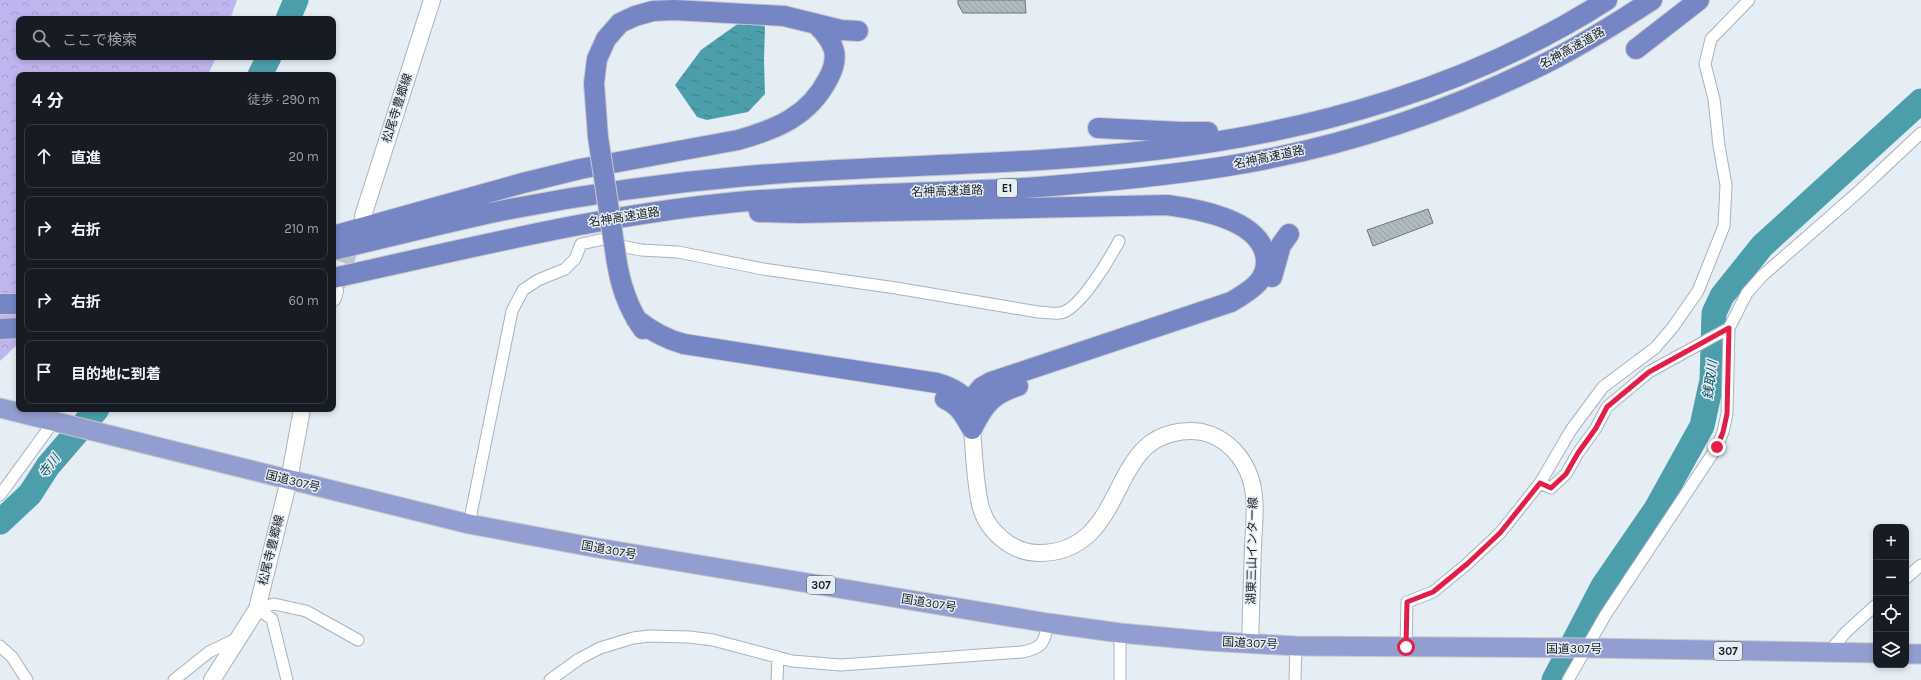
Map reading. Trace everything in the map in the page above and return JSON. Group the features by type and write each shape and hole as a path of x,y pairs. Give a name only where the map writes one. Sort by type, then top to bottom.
{"highway":[{"name":"名神高速道路","path":"336,249 500,211 665,184 750,176 1033,160 1153,150 1226,140 1279,130 1347,113 1411,93 1484,65 1544,36 1608,0"},
{"name":"名神高速道路","path":"336,288 514,238 620,216 665,210 809,197 1034,187 1095,182 1214,168 1283,155 1352,138 1418,117 1495,87 1555,59 1652,0"},
{"path":"1636,49 1698,0"},
{"path":"858,32 817,25 803,19 784,16 674,10 653,11 635,16 620,23 606,39 597,59 594,83 598,137 616,257 625,298 636,319 648,336 661,346 686,356 706,361 936,395 951,401 962,411 972,429"},
{"path":"336,235 573,171 738,140 761,134 800,114 813,103 830,76 835,57 833,46 828,36 817,25"},
{"path":"1098,128 1180,132 1279,130"},
{"path":"636,319 651,331 667,340 684,344 937,383 950,387 961,394 969,402 982,387 991,382 1231,302 1255,286 1262,278 1266,270 1267,261 1264,250 1254,234 1240,226 1216,215 1191,208 1167,205 799,213 665,210"},
{"path":"972,429 986,404 996,395 1006,390 1233,314 1247,307 1264,290 1271,280 1281,245 1289,234"},
{"path":"0,304 16,304"},
{"path":"0,328 16,328"},
{"name":"国道307号","path":"0,408 16,412"},
{"name":"国道307号","path":"17,412 469,524 592,547 1048,623 1120,632 1296,646 1873,653"},
{"path":"1909,654 1921,654"}],"main road":[{"name":"松尾寺豊郷線","path":"363,216 432,0"},
{"name":"湖東三山インター線","path":"969,402 981,505 988,522 999,537 1018,548 1037,553 1054,552 1074,546 1090,533 1103,517 1134,461 1147,446 1158,439 1172,433 1192,430 1211,434 1227,443 1241,459 1251,480 1254,504 1250,643"},
{"name":"松尾寺豊郷線","path":"212,680 257,609 289,480 301,412"}],"street":[{"path":"1406,647 1407,602 1433,592 1467,564 1500,533 1540,483 1571,430 1603,387 1655,348 1698,291 1724,226 1726,185 1719,146 1714,99 1705,64 1711,39 1749,0"},
{"path":"1568,680 1584,649 1606,614 1663,530 1684,496 1705,468 1717,447 1723,432 1727,414 1729,328 1748,293 1762,276 1856,194 1921,133"},
{"path":"469,524 512,311 523,290 538,280 565,269 575,259 581,244 604,239 621,246 641,250 678,252 763,269 896,288 1038,312 1061,313 1079,300 1089,289 1107,264 1119,241"},
{"path":"1540,483 1551,488 1566,474 1578,453 1596,428 1607,407 1649,372 1729,328"},
{"path":"0,495 61,422"},
{"path":"1909,575 1921,565"},
{"path":"257,609 274,604 306,611 358,640"},
{"path":"1829,652 1846,632 1873,608"},
{"path":"257,609 272,618 287,680"},
{"path":"550,680 579,659 600,648 622,641 649,636 689,636 713,640 792,661 841,666 1035,650 1044,641 1048,623"},
{"path":"1120,632 1120,680"},
{"path":"174,680 209,652 240,638"},
{"path":"0,646 12,657 27,680"},
{"path":"1296,646 1296,680"},
{"path":"777,680 778,657"}],"green space":[{"path":"0,0 237,0 231,16 16,16 16,60 215,60 209,72 16,72 16,346 0,361"}],"water":[{"path":"755,17 765,27 765,94 748,112 707,120 697,117 675,85 701,50 736,25"}],"building":[{"path":"958,0 1025,0 1026,13 963,13 958,4"},
{"path":"1428,209 1433,223 1373,246 1367,230"}],"waterway":[{"name":"寺川","path":"289,16 296,0"},
{"name":"寺川","path":"262,72 268,60"},
{"name":"銭取川","path":"1554,680 1603,586 1656,509 1702,426 1712,380 1714,313 1722,296 1762,246 1921,101"},
{"name":"寺川","path":"0,522 30,494 48,466 94,412"}],"tunnel":[{"path":"337,286 355,236"}],"route":[{"path":"1406,647 1407,602 1433,592 1467,564 1500,533 1540,483 1551,488 1566,474 1578,453 1596,428 1607,407 1649,372 1729,328 1726,388 1727,414 1723,432 1717,447"}]}
